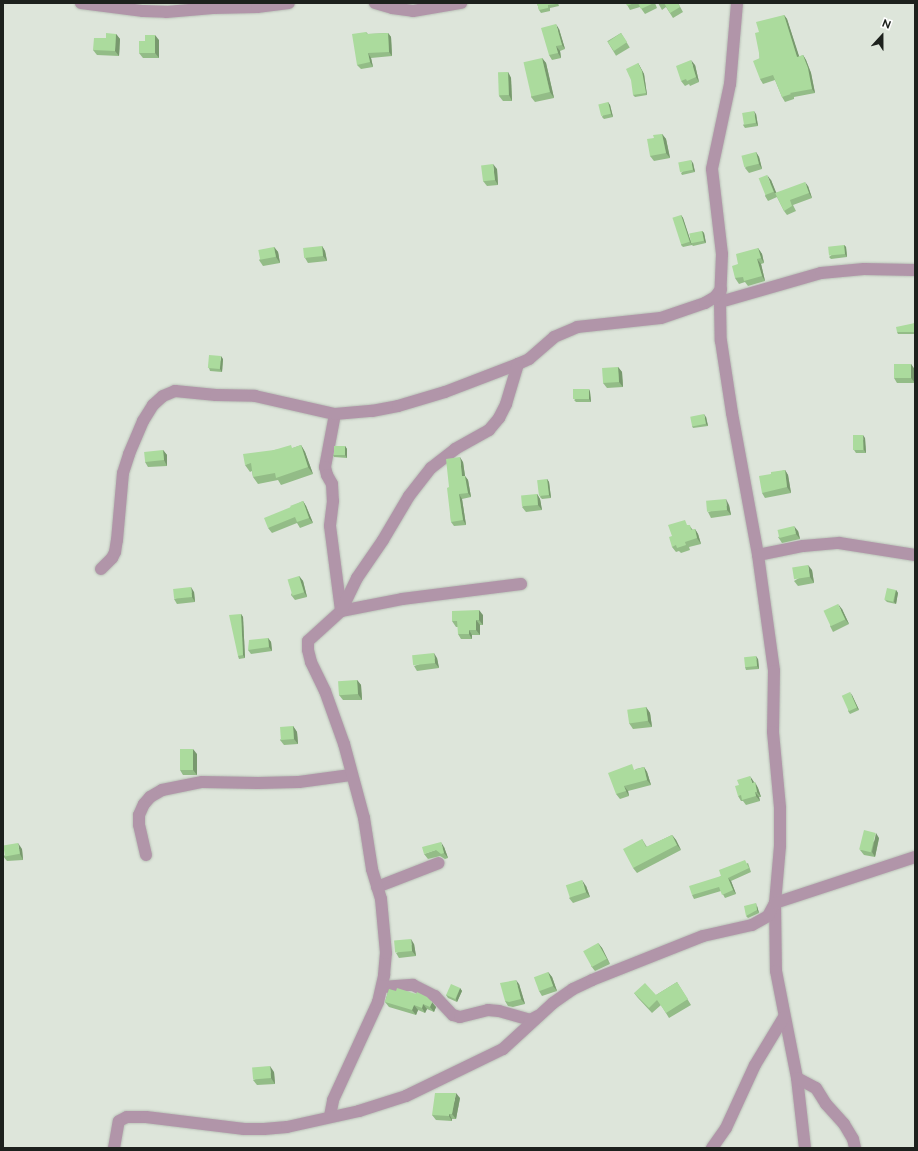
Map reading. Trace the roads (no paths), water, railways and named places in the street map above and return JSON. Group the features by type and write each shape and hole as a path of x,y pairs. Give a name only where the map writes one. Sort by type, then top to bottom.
{"street":[{"path":"81,3 143,11 166,12 213,8 257,7 289,3"},
{"path":"375,3 392,8 413,11 461,3"},
{"path":"737,3 730,84 712,169 719,217 722,254 720,302 721,341 758,555 774,670 773,732 780,808 780,846 775,903 776,971 784,1017 798,1078 805,1148"},
{"path":"720,302 821,273 864,269 915,270"},
{"path":"101,569 112,558 117,540 123,473 129,454 143,421 153,405 163,396 175,391 216,395 255,396 336,414 372,411 424,400 518,364 529,359 554,338 577,327 661,318 706,303 715,297 721,289"},
{"path":"330,1116 333,1100 372,1016 382,987 386,953 381,899 372,870 364,818 341,737 308,650 308,641 341,611 357,578 383,540 406,501 423,478 442,458 489,430 499,418 506,404 518,364"},
{"path":"336,414 325,467 332,484 333,501 330,526 341,611"},
{"path":"758,555 803,546 839,543 915,556"},
{"path":"341,611 402,599 521,584"},
{"path":"146,854 139,825 139,814 144,804 150,797 162,790 202,782 299,782 351,775"},
{"path":"114,1148 119,1121 127,1117 146,1117 244,1129 264,1129 286,1127 381,1105 435,1083 504,1049 539,1015 573,989 592,980 703,936 752,925 768,916 775,903 915,857"},
{"path":"377,887 439,863"},
{"path":"382,987 413,984 435,996 453,1015 460,1017 488,1010 530,1020 539,1015"},
{"path":"712,1148 726,1128 755,1065 784,1017"},
{"path":"798,1078 816,1088 826,1104 844,1124 853,1139 855,1148"}]}
